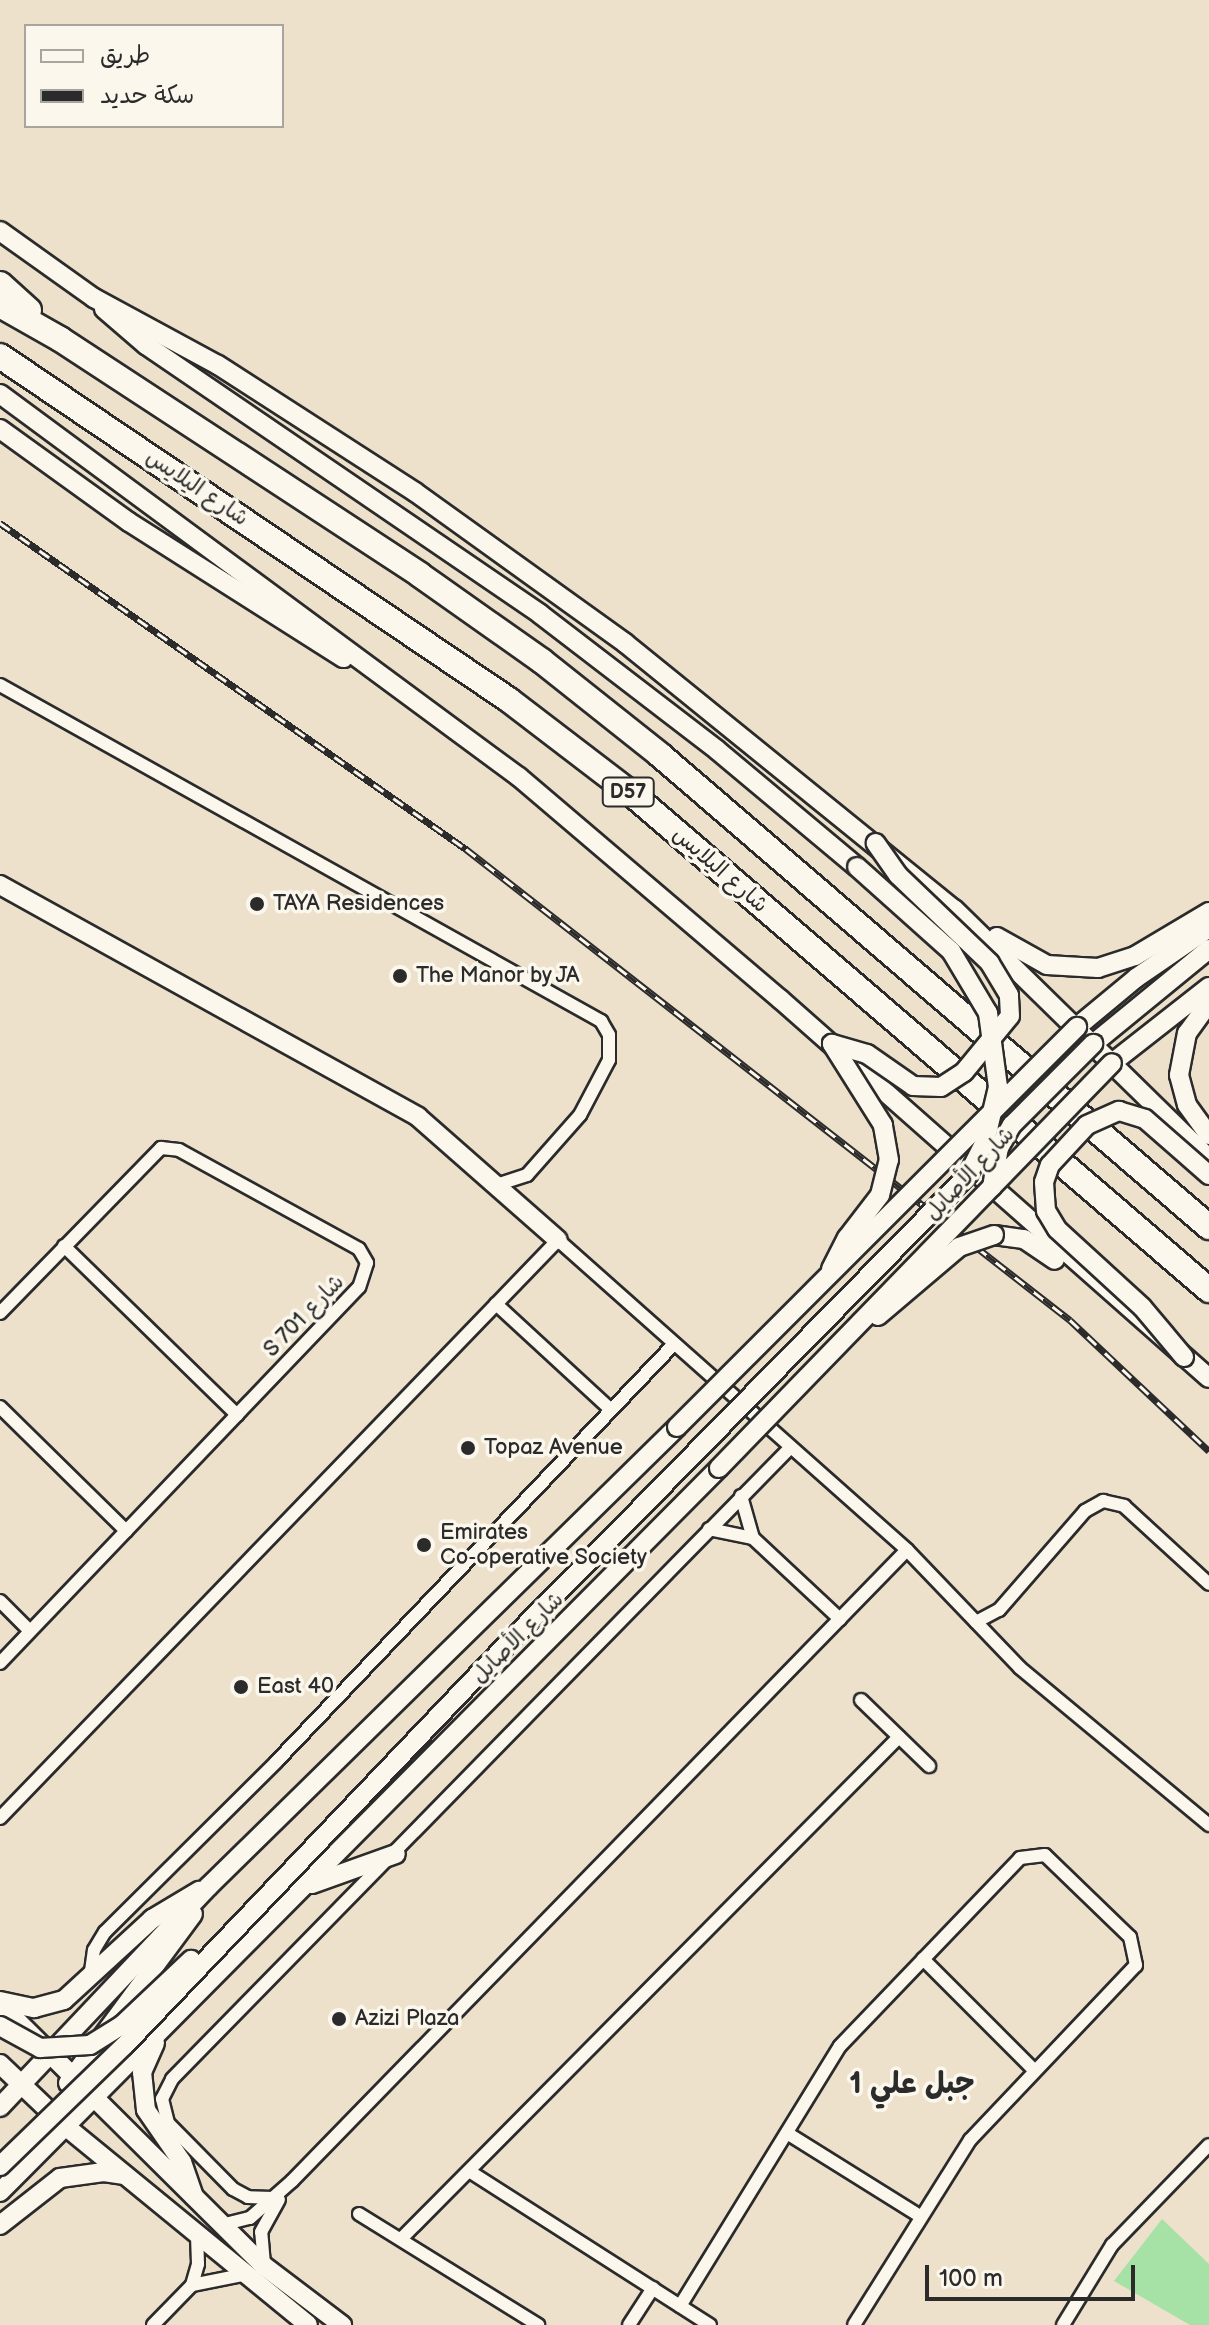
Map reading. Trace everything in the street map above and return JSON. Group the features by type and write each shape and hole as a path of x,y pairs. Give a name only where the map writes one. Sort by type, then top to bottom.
{"highway":[{"path":"0,284 60,339"},
{"name":"D57","path":"0,305 60,339 420,575 542,661 660,755 1209,1227"},
{"name":"شارع اليلايس","path":"0,356 509,700 632,794 1209,1290"}],"main road":[{"path":"0,231 94,298 146,345 540,614 717,750 951,951 981,995 993,1031 998,1068 993,1115 977,1159 945,1204 666,1480 236,1929 0,2166"},
{"path":"94,298 218,365 415,492 625,643 954,909 1209,1159"},
{"path":"0,394 519,777 832,1044 1120,1303 1209,1378"},
{"path":"0,429 183,558 316,643 386,676"},
{"path":"832,1044 867,1054 913,1086 941,1087 964,1072 1010,1016 1009,995 990,963 898,875 876,843"},
{"path":"0,885 418,1117 558,1240"},
{"path":"954,909 1036,960 1084,970 1123,962 1209,912"},
{"name":"شارع الأصايل","path":"0,2107 208,1887 828,1279 951,1151 1077,1027 1136,978 1209,928"},
{"path":"992,1187 999,1148 1012,1125 1093,1044 1209,949"},
{"name":"شارع الأصايل","path":"0,2192 719,1468 1112,1063 1209,987"},
{"path":"1209,1003 1187,1033 1179,1075 1187,1105 1209,1135"},
{"path":"828,1279 847,1238 880,1195 889,1160 883,1125 832,1044"},
{"path":"1184,1357 1142,1307 1050,1221 1044,1182 1050,1165 1087,1125 1119,1111 1145,1119 1209,1175"},
{"path":"858,1326 896,1305 959,1247 994,1235 1033,1244 1088,1287 1120,1303"},
{"path":"309,1884 396,1854"},
{"path":"0,2003 47,2006 90,1978 152,1919 208,1887"},
{"path":"64,2125 64,2097 73,2074 172,1948 208,1887"},
{"path":"0,2026 40,2048 90,2045 112,2033 185,1965 236,1929"},
{"path":"0,2003 264,2266 342,2325"},
{"path":"161,2032 142,2072 141,2092 153,2125 187,2172 195,2199"},
{"path":"0,2064 64,2125 123,2175 197,2232 242,2275 308,2325"},
{"path":"0,2225 60,2178 104,2172 123,2175"}],"street":[{"path":"0,685 601,1021 611,1051 580,1115 527,1175 497,1185"},
{"name":"S 701 شارع","path":"0,1313 150,1155 167,1147 359,1249 367,1263 362,1283 0,1663"},
{"path":"0,1818 558,1240 907,1550 1020,1668 1209,1825"},
{"path":"64,1246 237,1415"},
{"path":"496,1304 609,1408"},
{"path":"90,1978 94,1950 105,1932 338,1698 609,1408 674,1344"},
{"path":"0,1407 126,1531"},
{"path":"273,2198 248,2197 233,2189 168,2123 164,2094 172,2079 396,1854 790,1448"},
{"path":"741,1496 742,1514 753,1538 840,1619"},
{"path":"976,1622 999,1610 1085,1511 1103,1501 1124,1506 1209,1584"},
{"path":"709,1529 753,1538"},
{"path":"221,2225 250,2218 292,2181 907,1550"},
{"path":"0,1601 30,1631"},
{"path":"861,1700 929,1766"},
{"path":"401,2239 899,1737"},
{"path":"680,2306 840,2046 1020,1858 1037,1852 1052,1861 1130,1937 1138,1956 1131,1974 970,2140 854,2325"},
{"path":"923,1959 1035,2071"},
{"path":"787,2133 920,2216"},
{"path":"1063,2325 1112,2245 1209,2145"},
{"path":"469,2171 710,2325"},
{"path":"264,2266 263,2224 292,2181"},
{"path":"359,2214 538,2325"},
{"path":"153,2325 192,2285 198,2264 197,2232"},
{"path":"192,2285 242,2275"},
{"path":"629,2325 653,2288"}],"green space":[{"path":"1162,2219 1209,2264 1209,2325 1190,2325 1114,2281"}],"railway":[{"path":"0,523 466,849 1070,1320 1209,1451"}],"place":[{"name":"TAYA Residences","path":"257,904"},
{"name":"The Manor by JA","path":"400,976"},
{"name":"Topaz Avenue","path":"468,1448"},
{"name":"Emirates Co-operative Society","path":"424,1545"},
{"name":"East 40","path":"241,1687"},
{"name":"Azizi Plaza","path":"339,2019"}],"district":[{"name":"جبل علي 1","path":"912,2084"}]}
